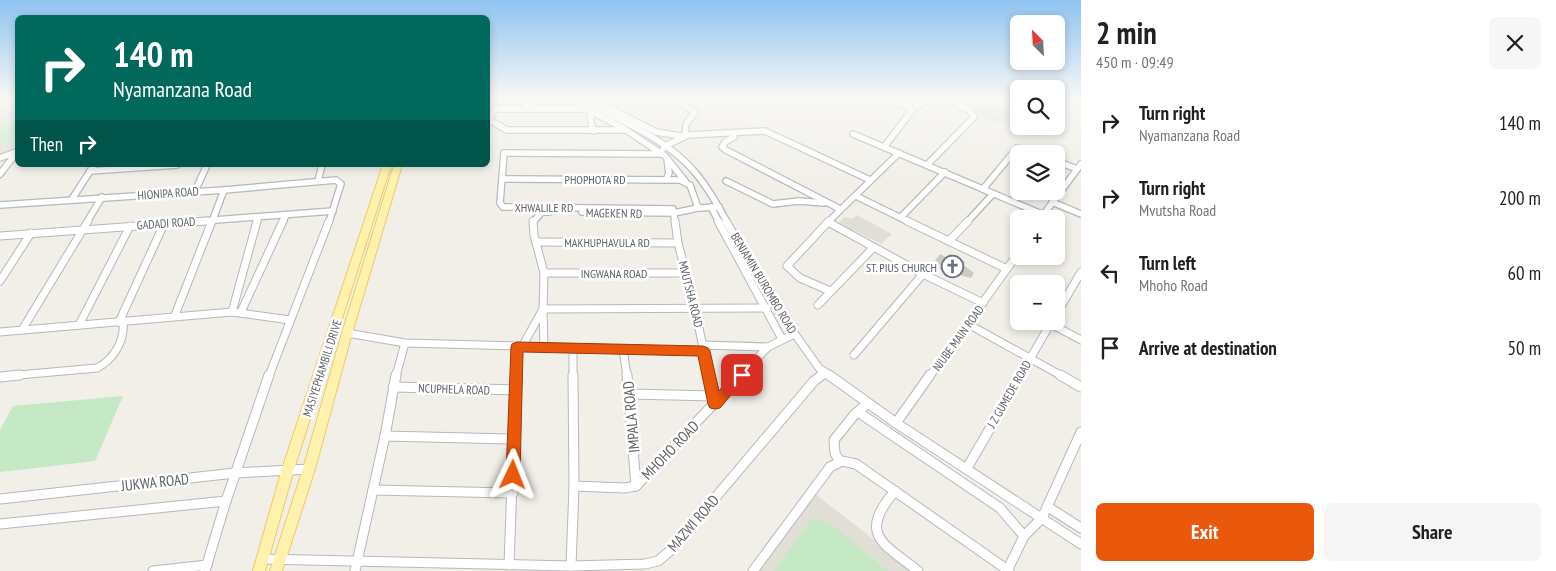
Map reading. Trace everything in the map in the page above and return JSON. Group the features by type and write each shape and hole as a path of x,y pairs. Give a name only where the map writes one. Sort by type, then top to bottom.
{"main road":[{"name":"MASIYEPHAMBILI DRIVE","path":"259,571 288,469 386,167"},
{"name":"MASIYEPHAMBILI DRIVE","path":"276,571 310,469 347,333 397,167"}],"street":[{"path":"501,126 509,130 626,130"},
{"path":"592,126 593,131"},
{"path":"618,126 667,158 686,182 698,208"},
{"name":"BENJAMIN BUROMBO ROAD","path":"629,126 658,141 693,170 777,309 819,368 896,423 1081,544"},
{"path":"644,126 656,132 683,136 765,131 870,180"},
{"path":"661,154 665,146 683,136 686,126"},
{"path":"884,147 900,126"},
{"path":"927,165 965,126"},
{"path":"732,133 734,137 722,147 726,150 840,209"},
{"path":"853,134 983,189 1027,210"},
{"path":"633,154 658,141"},
{"path":"0,158 15,153"},
{"name":"XHWALILE RD","path":"661,154 504,153 500,202 503,207 671,208 674,213"},
{"path":"830,291 800,278 787,266 840,209 900,153"},
{"path":"0,174 15,155"},
{"path":"983,189 1010,156"},
{"path":"666,180 669,173 667,158"},
{"path":"10,162 15,160"},
{"path":"1047,210 1079,166 1065,163"},
{"path":"72,199 93,167"},
{"path":"90,171 148,167"},
{"path":"195,191 207,167"},
{"path":"318,181 322,167"},
{"path":"901,217 944,172"},
{"name":"PHOPHOTA RD","path":"502,179 666,180 686,182"},
{"name":"HIONIPA ROAD","path":"0,204 224,190 336,180 341,186 333,211"},
{"path":"726,181 772,204 799,201 832,205"},
{"path":"175,315 224,190"},
{"path":"949,241 993,194"},
{"path":"856,196 1007,269"},
{"path":"22,330 81,229 102,197"},
{"path":"1052,202 1081,214"},
{"path":"715,207 782,339"},
{"name":"MAGEKEN RD","path":"536,242 534,220 542,212 674,213 715,207"},
{"path":"153,571 206,568 235,473 290,320 333,211"},
{"name":"GADADI ROAD","path":"0,236 333,211"},
{"name":"MVUTSHA ROAD","path":"674,213 678,243 695,309 714,400"},
{"path":"241,312 286,215"},
{"path":"232,312 258,216"},
{"path":"828,222 922,274 983,303"},
{"path":"119,322 164,224"},
{"path":"79,325 130,226"},
{"path":"0,281 31,233"},
{"path":"536,242 544,273 544,347"},
{"name":"MAKHUPHAVULA RD","path":"536,242 678,243"},
{"path":"818,305 874,248"},
{"name":"NJUBE MAIN ROAD","path":"896,423 1010,265"},
{"path":"1065,300 1081,272"},
{"name":"INGWANA ROAD","path":"544,273 685,273"},
{"path":"854,355 922,274"},
{"path":"543,309 767,308"},
{"path":"509,565 516,390 520,347 543,309"},
{"path":"0,332 119,322 175,315 232,312 290,320"},
{"path":"0,377 102,366 113,357 124,330 123,323 119,322"},
{"path":"968,324 1081,387"},
{"name":"J Z GUMEDE ROAD","path":"967,468 1048,330"},
{"path":"1064,330 1081,340"},
{"path":"347,333 405,343 520,347 624,349 768,347"},
{"name":"MHOHO ROAD","path":"574,486 624,488 636,486 714,400 768,347 794,334"},
{"path":"356,571 385,436 393,387 405,343"},
{"path":"567,567 574,486 573,348"},
{"name":"IMPALA ROAD","path":"624,349 630,394 636,486"},
{"name":"MAZWI ROAD","path":"262,559 634,568 651,563 666,556 814,382 825,374 819,368"},
{"name":"NCUPHELA ROAD","path":"393,387 516,390"},
{"path":"630,394 714,400"},
{"path":"839,461 835,453 834,440 868,403"},
{"path":"858,412 1000,508 1024,536"},
{"path":"753,571 830,467 839,461 856,464 1008,571 1024,536 1042,518 1081,432"},
{"path":"385,436 514,440"},
{"name":"JUKWA ROAD","path":"0,499 235,473 310,469"},
{"path":"373,490 512,493"},
{"path":"895,491 883,503 874,520 878,536 886,545 918,571"},
{"path":"1,526 226,501"},
{"path":"1048,506 1081,528"}],"shaded area":[{"path":"0,126 15,126 15,146 12,150 0,155"},
{"path":"857,215 892,234 881,244 839,223 844,217 852,219"},
{"path":"815,494 914,571 758,571"}],"green space":[{"path":"0,126 15,126 15,136 10,141 0,145"},
{"path":"123,396 95,461 0,472 0,430 13,406"},
{"path":"811,520 828,522 888,571 774,571"}],"building":[{"name":"ST. PIUS CHURCH","path":"940,254 946,257 950,254 965,262 964,265 974,273 971,278 956,274 953,276 940,269 940,265 935,261"}],"place":[{"name":"ST. PIUS CHURCH","path":"953,267"}],"route":[{"path":"513,475 517,347 703,351 715,404 742,375"}]}
